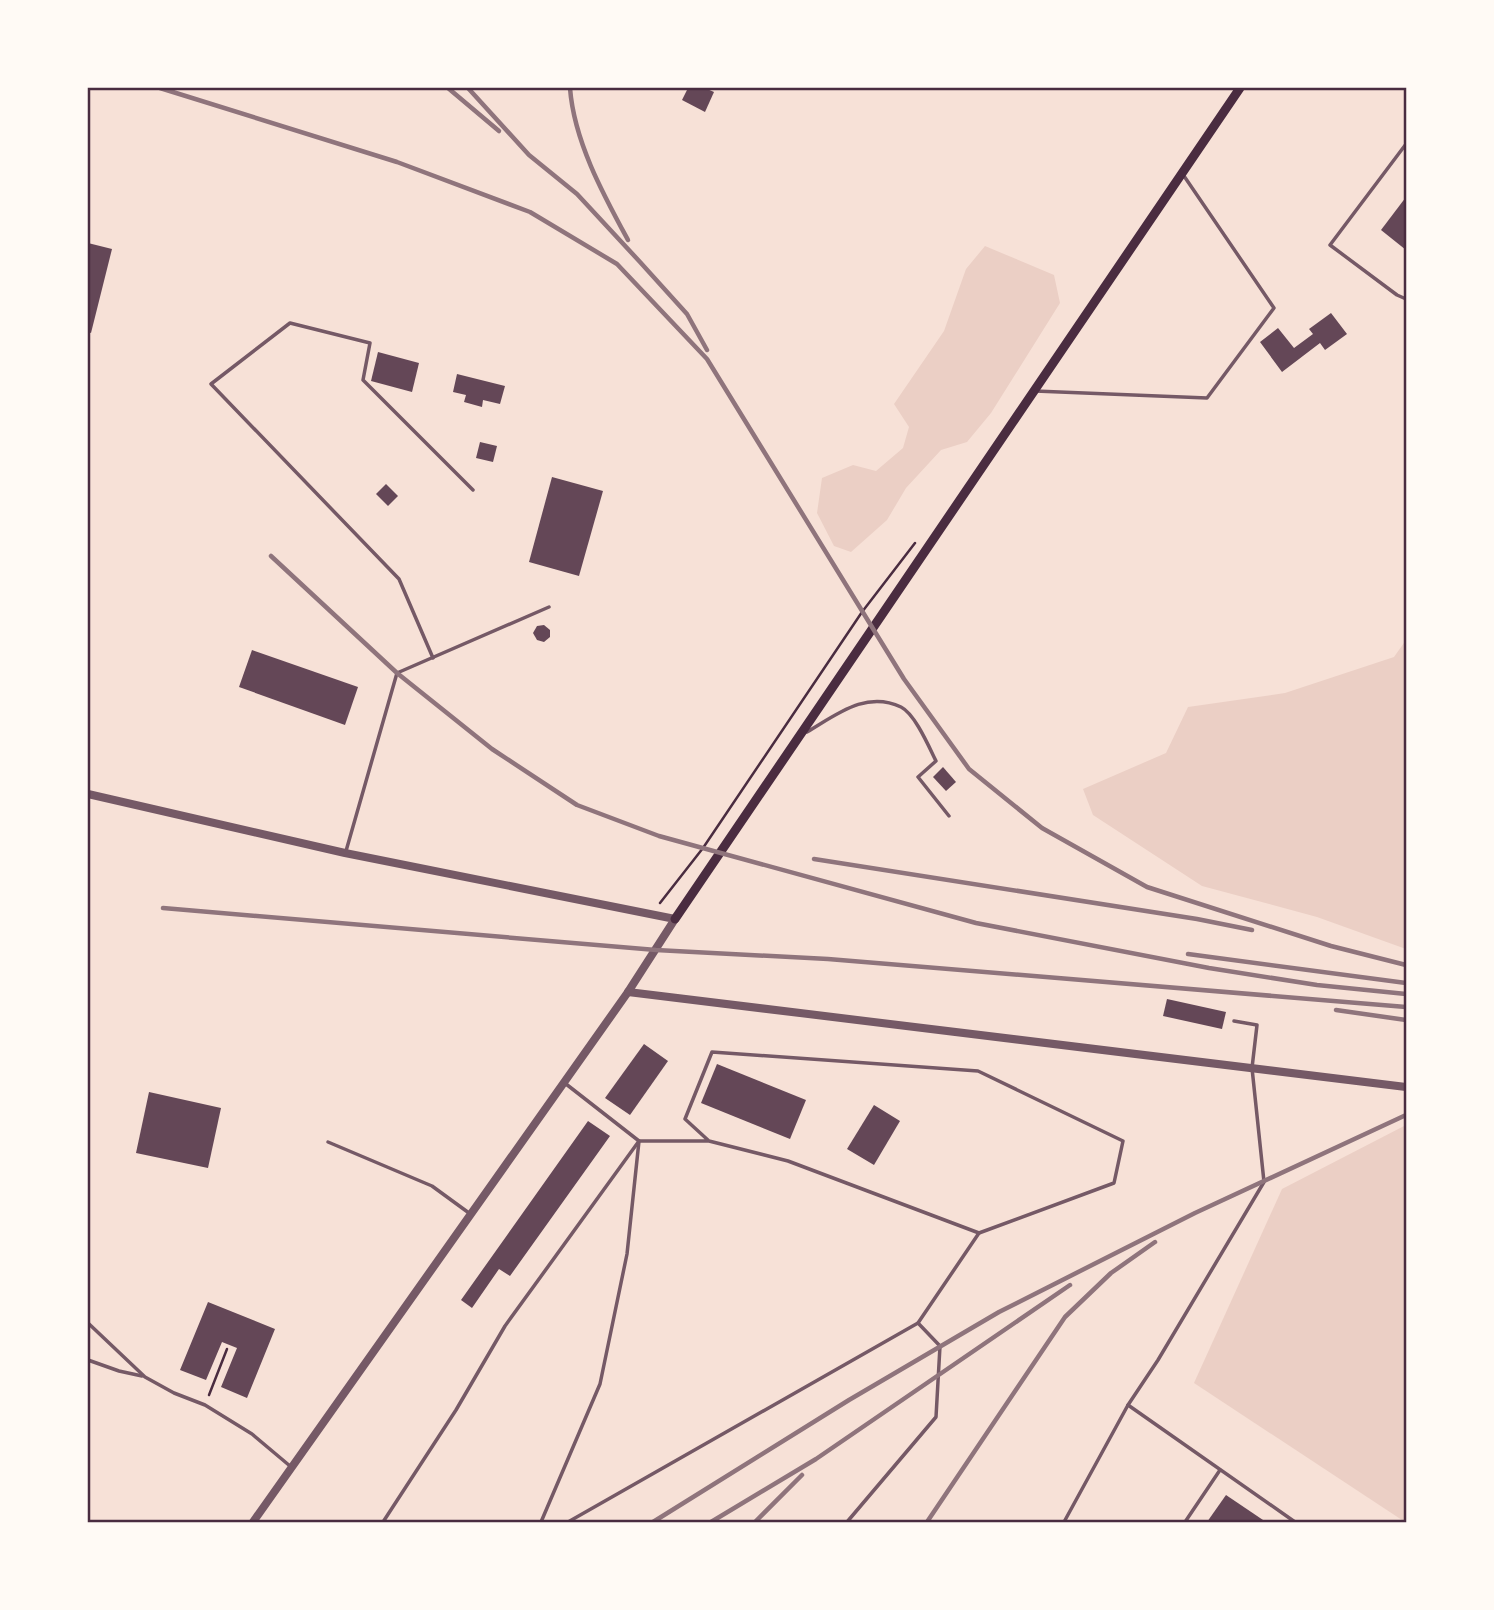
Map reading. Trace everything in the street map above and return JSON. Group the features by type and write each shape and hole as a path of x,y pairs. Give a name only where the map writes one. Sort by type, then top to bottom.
{"main road":[{"path":"675,919 1240,88"}],"street":[{"path":"88,794 345,853 675,919 628,992 253,1522"},
{"path":"628,992 1406,1087"}],"lane":[{"path":"1406,144 1330,245 1406,299"},
{"path":"1033,391 1207,398 1274,308 1182,173"},
{"path":"433,657 399,579 211,384 290,323 370,343 363,380 473,490"},
{"path":"345,853 397,673 549,607"},
{"path":"799,736 844,710 868,700 902,708 922,733 936,761 918,777 949,816"},
{"path":"1064,1522 1128,1405 1172,1338 1264,1182 1252,1068 1257,1025 1234,1021"},
{"path":"568,1522 918,1323 979,1233 1114,1184 1123,1141 978,1071 712,1052 685,1119 709,1141"},
{"path":"564,1082 639,1141 709,1141 788,1161 979,1233"},
{"path":"383,1522 456,1410 505,1326 639,1141"},
{"path":"541,1522 600,1384 627,1254 639,1141"},
{"path":"328,1142 432,1186 471,1214"},
{"path":"88,1323 145,1377 174,1393 205,1405 251,1434 292,1467"},
{"path":"847,1522 936,1417 940,1346 918,1323"},
{"path":"88,1360 145,1377"},
{"path":"1128,1405 1295,1522"},
{"path":"1185,1522 1220,1470"}],"path":[{"path":"651,914 703,848 862,612 913,544 930,541"},
{"path":"205,1405 227,1349"}],"shaded area":[{"path":"985,246 1054,275 1060,303 991,413 967,442 941,450 906,488 887,520 851,552 834,546 817,513 822,478 853,465 876,471 903,448 909,427 894,404 944,331 966,269"},
{"path":"1406,640 1406,949 1317,917 1202,886 1093,815 1083,789 1166,753 1188,707 1285,693 1394,657"},
{"path":"1406,1125 1405,1522 1194,1383 1282,1189"}],"building":[{"path":"688,88 705,88 714,92 705,112 682,100"},
{"path":"1406,197 1406,250 1381,230"},
{"path":"88,243 112,249 91,333 88,332"},
{"path":"1331,313 1347,334 1325,350 1320,343 1282,372 1260,342 1278,328 1294,348 1313,334 1309,329"},
{"path":"378,352 419,363 412,392 371,381"},
{"path":"457,374 505,386 500,404 483,400 482,407 464,402 466,395 453,392"},
{"path":"480,442 497,446 493,462 476,458"},
{"path":"552,477 603,491 579,576 529,562"},
{"path":"386,484 398,496 388,506 376,494"},
{"path":"544,625 550,630 550,637 544,642 537,640 533,633 537,626"},
{"path":"252,650 358,687 345,725 239,687"},
{"path":"943,767 956,782 946,791 933,777"},
{"path":"1167,999 1226,1012 1222,1029 1163,1016"},
{"path":"644,1044 668,1061 630,1115 605,1098"},
{"path":"717,1064 806,1100 790,1139 701,1103"},
{"path":"149,1092 221,1108 208,1168 136,1153"},
{"path":"874,1105 900,1121 874,1165 847,1149"},
{"path":"588,1121 610,1136 510,1276 499,1269 472,1308 461,1300"},
{"path":"208,1302 275,1329 247,1398 221,1387 237,1348 222,1342 206,1380 180,1370"},
{"path":"1226,1495 1266,1522 1207,1522"}],"railway":[{"path":"160,88 397,162 530,212 617,264 707,359 904,679 969,769 1042,828 1147,887 1331,946 1406,965"},
{"path":"448,88 499,131"},
{"path":"468,88 529,155 577,194 640,262 687,314 707,350"},
{"path":"570,88 577,128 584,147 600,186 628,240"},
{"path":"271,556 397,673 492,749 577,805 659,836 976,923 1209,968 1317,985 1406,994"},
{"path":"814,859 1252,930"},
{"path":"163,908 656,950 828,959 1406,1007"},
{"path":"1188,954 1406,983"},
{"path":"1336,1010 1406,1020"},
{"path":"653,1522 849,1400 999,1312 1195,1213 1406,1115"},
{"path":"927,1522 1065,1317 1111,1273 1155,1242"},
{"path":"711,1522 816,1459 1070,1285"},
{"path":"755,1522 802,1475"}]}
